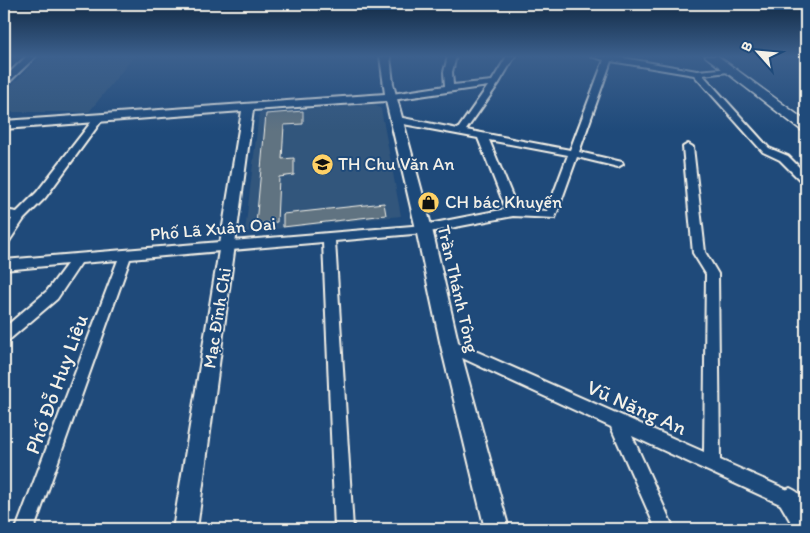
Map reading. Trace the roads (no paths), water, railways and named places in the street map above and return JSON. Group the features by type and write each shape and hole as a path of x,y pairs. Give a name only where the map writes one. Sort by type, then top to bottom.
{"main road":[{"path":"743,81 806,126"},
{"path":"753,81 806,119"}],"street":[{"name":"Trần Thánh Tông","path":"389,81 450,346 497,529"},
{"path":"449,81 449,88"},
{"path":"572,152 600,81"},
{"path":"704,81 766,150 784,158 806,180"},
{"path":"4,125 392,96 495,83"},
{"path":"461,131 495,83"},
{"name":"Mạc Đĩnh Chi","path":"185,529 248,107"},
{"path":"4,240 20,216 41,196 99,118"},
{"path":"398,120 572,152 618,164"},
{"path":"482,135 513,212"},
{"path":"688,148 699,253 712,274 712,464"},
{"name":"Phố Lã Xuân Oai","path":"4,265 424,229 513,212 551,215 572,152"},
{"path":"4,214 20,216"},
{"path":"329,237 344,529"},
{"name":"Phố Đỗ Huy Liêu","path":"25,529 126,254"},
{"path":"4,336 52,295 78,258"},
{"name":"Vũ Năng An","path":"450,346 798,503"},
{"path":"617,422 665,529"},
{"path":"798,503 806,525"}],"place":[{"name":"TH Chu Văn An","path":"322,164"},
{"name":"CH bác Khuyến","path":"429,202"}]}
